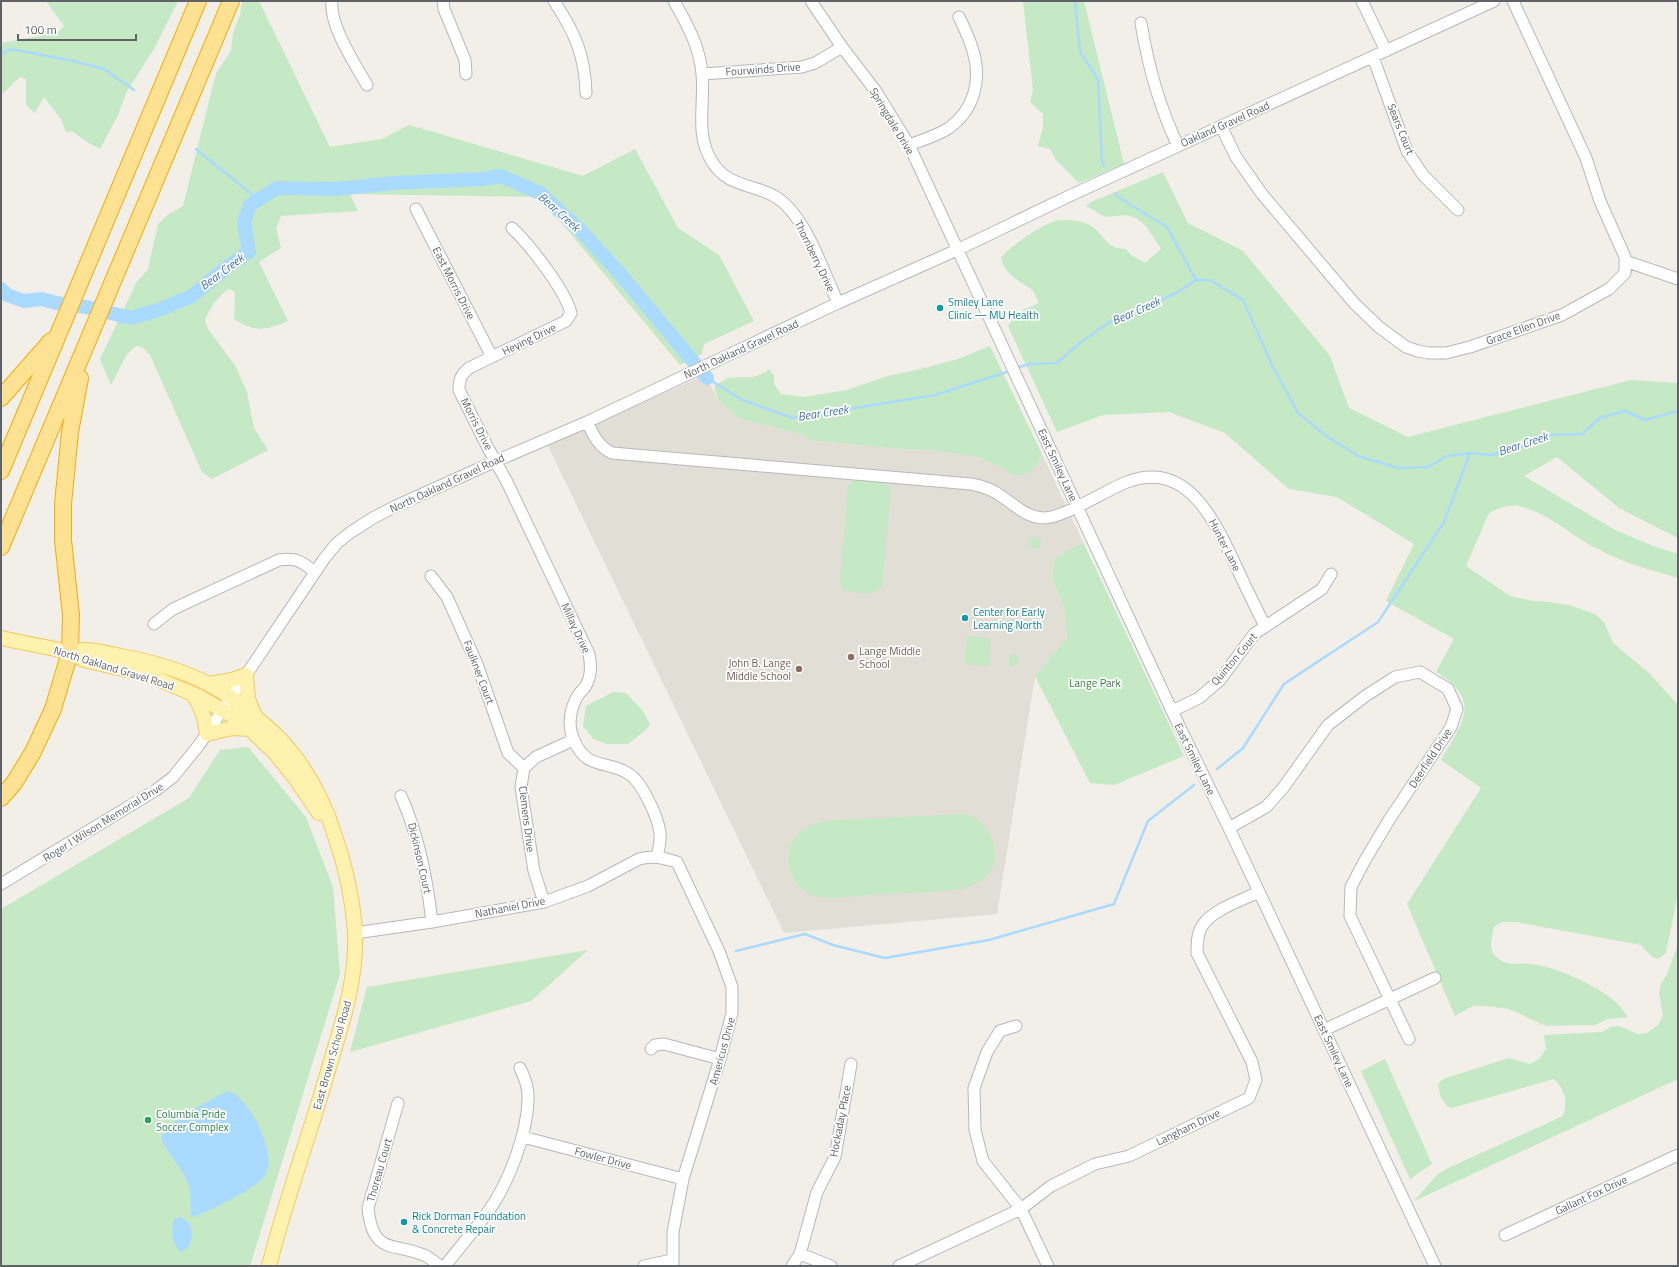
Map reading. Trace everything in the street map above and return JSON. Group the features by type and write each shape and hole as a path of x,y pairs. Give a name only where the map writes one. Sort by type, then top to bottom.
{"highway":[{"path":"1,471 198,1"},
{"path":"1,547 87,346 108,292 231,1"},
{"path":"1,398 60,331"},
{"path":"1,798 14,783 33,752 54,709 70,652 71,615 63,540 63,504 70,432 87,346"}],"main road":[{"name":"North Oakland Gravel Road","path":"1,638 70,652 84,660 148,675 193,694 223,709"},
{"name":"East Brown School Road","path":"70,652 86,650 142,660 184,673 209,684 231,697 295,778 336,840 346,871 352,902 355,933 352,986 317,1109 281,1217 269,1266"},
{"path":"193,694 200,703 207,734 252,723 246,674 232,680 209,684"},
{"name":"East Brown School Road","path":"223,709 252,723"}],"street":[{"path":"332,1 331,10 335,24 367,85"},
{"path":"443,1 444,9 465,60 466,74"},
{"path":"554,1 569,24 578,44 586,72 586,94"},
{"name":"Thornberry Drive","path":"674,1 690,30 698,51 702,74 701,126 704,145 712,161 722,174 735,182 776,197 789,208 800,222 838,303"},
{"name":"Springdale Drive","path":"810,1 842,47 875,90 909,146 957,250"},
{"path":"1362,1 1386,51"},
{"name":"Oakland Gravel Road","path":"957,250 1221,126 1494,1"},
{"path":"1513,1 1586,158 1600,201 1621,247 1625,261 1678,279"},
{"path":"909,146 948,128 964,114 974,96 978,74 973,51 960,16"},
{"path":"1141,23 1154,86 1168,125 1178,146"},
{"name":"Fourwinds Drive","path":"702,74 802,67 815,63 842,47"},
{"name":"Sears Court","path":"1373,57 1407,151 1423,175 1458,210"},
{"name":"Grace Ellen Drive","path":"1221,126 1236,157 1262,194 1354,303 1379,327 1406,347 1428,353 1446,353 1470,347 1562,315 1590,300 1617,282 1625,274 1625,261"},
{"name":"East Morris Drive","path":"416,209 492,357"},
{"name":"Heying Drive","path":"492,357 566,321 571,313 568,302 524,239 512,228"},
{"name":"North Oakland Gravel Road","path":"223,709 324,559 337,543 373,518 496,461 587,422 838,303 957,250"},
{"name":"East Smiley Lane","path":"957,250 1172,711 1229,828 1435,1266"},
{"name":"Morris Drive","path":"492,357 469,368 462,374 459,381 460,390 496,461"},
{"name":"Hunter Lane","path":"587,422 597,442 603,448 612,453 971,484 983,486 995,492 1018,509 1036,518 1046,518 1057,515 1127,482 1146,477 1167,479 1185,488 1203,505 1216,524 1265,626"},
{"name":"Millay Drive","path":"496,461 514,495 589,654 591,665 590,676 585,687 573,704 570,715 570,727 573,740 584,755 593,761 601,765 622,770 636,779 658,824 660,840 657,857"},
{"path":"154,624 173,609 279,560 289,558 302,561 315,572"},
{"name":"Quinton Court","path":"1172,711 1199,698 1220,680 1254,634 1322,589 1331,574"},
{"name":"Faulkner Court","path":"431,576 447,597 477,664 508,753 524,768"},
{"name":"Deerfield Drive","path":"1229,828 1266,807 1283,788 1328,725 1364,697 1395,677 1420,672 1448,689 1457,709 1451,727 1389,820 1351,887 1350,916 1409,1039"},
{"name":"Roger I Wilson Memorial Drive","path":"1,884 156,790 173,777 185,764 223,709"},
{"path":"524,768 536,757 573,740"},
{"name":"Clemens Drive","path":"524,768 521,787 522,795 534,871 544,902"},
{"name":"Dickinson Court","path":"402,796 419,845 426,873 432,922"},
{"name":"Nathaniel Drive","path":"355,933 432,922 544,902 588,886 639,859 646,857 657,857"},
{"name":"Americus Drive","path":"657,857 677,862 719,951 732,987 732,1013 720,1059 683,1179 673,1232 673,1263"},
{"name":"Langham Drive","path":"899,1266 1021,1209 1051,1186 1095,1164 1129,1156 1249,1098 1256,1080 1252,1062 1197,953 1197,937 1202,925 1218,911 1259,892"},
{"path":"1324,1030 1434,978"},
{"path":"1016,1026 1000,1031 987,1052 974,1088 975,1130 983,1161 1021,1209 1048,1266"},
{"path":"651,1049 655,1045 664,1044 720,1059"},
{"name":"Hockaday Place","path":"792,1266 800,1254 817,1192 835,1157 850,1064"},
{"path":"445,1266 488,1212 505,1182 523,1137 529,1099 526,1081 520,1068"},
{"name":"Thoreau Court","path":"398,1102 368,1208 369,1216 377,1237 385,1245 427,1257 440,1266"},
{"name":"Fowler Drive","path":"523,1137 683,1179"},
{"name":"Gallant Fox Drive","path":"1505,1235 1678,1155"},
{"path":"800,1254 832,1266"},
{"path":"644,1266 673,1263"}],"shaded area":[{"name":"Lange Middle School","path":"705,375 718,400 740,419 800,434 809,440 887,448 942,451 978,457 1001,467 1012,475 1036,466 1042,454 1083,542 1054,559 1052,579 1065,610 1067,638 1035,676 997,914 784,933 547,444"}],"green space":[{"path":"46,1 178,1 154,49 127,91 117,117 100,149 72,131 66,132 61,119 44,97 35,113 26,105 26,79 20,77 1,95 1,43 57,33 64,26"},
{"path":"242,1 259,1 330,147 382,139 409,125 583,176 635,149 678,228 719,255 754,321 704,344 702,354 680,365 540,197 350,194 358,211 281,216 276,229 281,248 259,262 288,321 261,329 248,326 234,319 235,292 229,289 212,306 207,315 205,320 208,329 236,367 247,392 254,428 268,450 212,479 202,472 150,355 142,347 136,346 127,354 111,385 100,359 136,283 148,269 158,224 169,214 183,206 216,73 231,51 233,33 240,15"},
{"path":"1023,1 1084,1 1124,164 1079,183 1056,160 1050,149 1038,146 1043,127 1043,114 1030,102 1033,90"},
{"path":"1163,172 1188,223 1243,251 1330,356 1349,408 1408,437 1631,380 1678,383 1678,538 1619,508 1557,457 1524,476 1615,530 1653,546 1678,554 1678,578 1637,566 1608,554 1588,544 1539,513 1518,506 1503,507 1489,513 1466,566 1510,596 1533,601 1572,606 1595,614 1604,622 1613,643 1650,674 1678,705 1678,893 1666,953 1658,959 1652,957 1641,945 1516,922 1502,922 1494,927 1492,937 1491,945 1493,953 1500,960 1511,964 1531,964 1562,972 1604,993 1619,1005 1628,1017 1607,1019 1595,1025 1546,1026 1509,1009 1485,1006 1473,1006 1455,1016 1407,904 1481,788 1441,760 1461,724 1464,713 1464,703 1460,693 1451,683 1436,672 1454,639 1386,601 1414,544 1337,497 1289,489 1225,433 1169,412 1103,415 1057,432 1008,326 1018,314 1039,303 1032,290 1016,279 1005,268 1001,257 1018,242 1040,228 1052,222 1068,220 1090,225 1111,245 1126,249 1131,255 1145,263 1161,249 1146,226 1136,218 1127,215 1105,217 1086,206 1091,202"},
{"path":"990,346 1042,454 1036,466 1024,475 1012,475 1001,467 978,457 942,451 887,448 809,440 800,434 740,419 718,400 714,386 727,379 735,377 754,377 769,369 774,376 774,384 781,394 803,397 847,390 888,376 958,359"},
{"path":"854,480 884,482 888,485 891,491 882,585 876,592 871,593 847,591 844,590 840,584 848,486"},
{"path":"1035,537 1039,539 1041,543 1039,547 1035,549 1031,547 1029,543 1031,539"},
{"name":"Lange Park","path":"1083,542 1184,756 1114,785 1090,783 1035,676 1067,638 1065,610 1052,579 1054,559"},
{"path":"1018,619 1021,620 1021,630 1014,631 1011,630 1010,623 1011,620"},
{"path":"967,636 991,638 989,666 965,664"},
{"path":"1012,654 1016,654 1019,662 1014,667 1009,667 1009,657"},
{"path":"613,692 626,693 642,710 650,724 647,729 628,744 607,744 593,739 583,726 586,706"},
{"name":"Columbia Pride Soccer Complex","path":"248,747 306,817 333,887 340,974 250,1266 1,1266 1,909 189,798 220,750"},
{"path":"964,814 974,818 989,832 995,852 994,862 990,871 982,880 963,889 824,898 811,895 804,890 798,884 790,868 788,859 792,842 797,835 815,824 836,820"},
{"path":"1678,945 1678,1079 1414,1201 1437,1175 1446,1169 1563,1116 1565,1101 1563,1091 1554,1079 1452,1108 1446,1105 1440,1095 1438,1084 1443,1079 1509,1058 1530,1064 1539,1059 1546,1049 1544,1035 1601,1032 1611,1027 1619,1026 1638,1034 1647,1033 1658,1025 1663,1016 1659,993 1661,984 1667,974"},
{"path":"588,950 531,1001 350,1052 367,987"},
{"path":"1385,1059 1432,1164 1410,1179 1361,1071"}],"water":[{"path":"228,1091 237,1096 245,1104 260,1129 268,1156 268,1168 264,1177 251,1188 219,1206 192,1217 189,1186 183,1173 167,1150 161,1138 168,1127 175,1122 204,1103"},
{"path":"179,1217 188,1223 192,1233 190,1244 181,1252 175,1245 172,1232 174,1219"}],"waterway":[{"path":"1075,1 1080,52 1098,79 1102,161 1104,166"},
{"path":"1,54 11,49 73,61 104,69 134,90"},
{"path":"196,149 259,200"},
{"name":"Bear Creek","path":"1,289 7,295 24,301 42,299 56,303 86,307 131,318 161,309 192,296 227,267 249,252 244,222 250,205 277,188 336,189 394,183 482,179 501,176 540,193 581,231 621,275 707,378"},
{"path":"1116,193 1118,197 1167,227 1196,280"},
{"name":"Bear Creek","path":"1016,368 1029,364 1057,363 1081,342 1108,323 1176,293 1196,280 1210,280 1243,300 1273,367 1298,413 1329,438 1358,456 1398,468 1428,467 1447,456 1470,453 1491,455 1523,446 1547,435 1582,434 1600,418 1625,411 1645,420 1678,411"},
{"name":"Bear Creek","path":"707,378 742,400 793,418 935,395 1010,371"},
{"path":"1217,769 1243,748 1284,684 1378,622 1444,522 1470,453"},
{"path":"736,951 805,934 833,945 885,958 989,940 1114,904 1148,821 1194,785"}],"place":[{"name":"Smiley Lane Clinic — MU Health","path":"940,308"},
{"name":"Center for Early Learning North","path":"965,618"},
{"name":"Lange Middle School","path":"851,657"},
{"name":"John B. Lange Middle School","path":"799,669"},
{"name":"Columbia Pride Soccer Complex","path":"148,1120"},
{"name":"Rick Dorman Foundation & Concrete Repair","path":"404,1222"}]}
